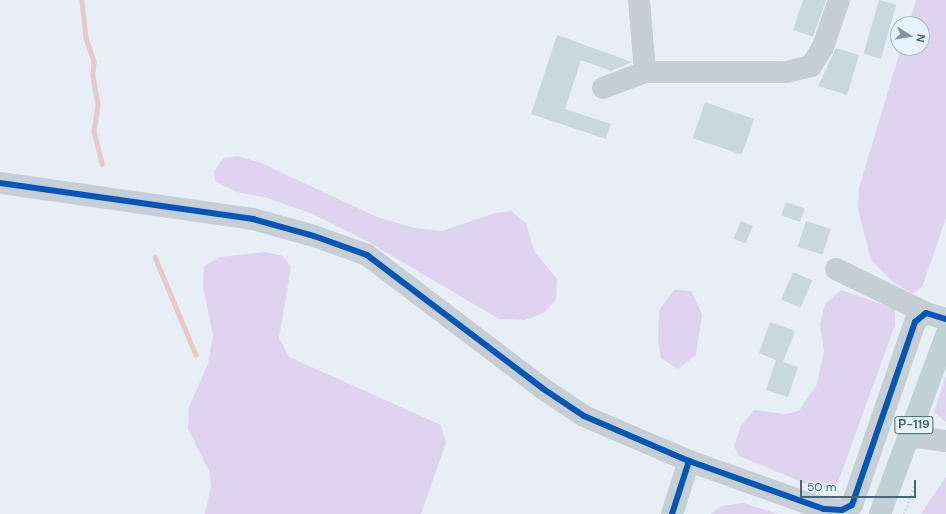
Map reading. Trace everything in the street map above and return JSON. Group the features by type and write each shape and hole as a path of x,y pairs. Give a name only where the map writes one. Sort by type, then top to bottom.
{"highway":[{"name":"Р-119","path":"880,514 946,336"}],"street":[{"path":"638,0 645,72"},
{"path":"603,88 645,72 786,72 811,66 823,47 839,0"},
{"path":"0,183 253,220 314,236 367,255 542,388 584,416 689,461 824,509 842,510 852,504 915,322 936,316"},
{"path":"836,269 936,316"},
{"path":"910,436 946,441"},
{"path":"672,514 689,461"}],"path":[{"path":"904,514 913,488"}],"shaded area":[{"path":"916,0 946,0 946,218 922,287 912,294 892,281 871,260 858,209 859,188 899,56 930,56 930,16 911,16"},
{"path":"238,156 261,163 377,217 415,228 442,231 495,213 511,211 526,223 534,251 557,279 556,299 544,313 525,320 499,319 365,240 313,214 264,197 237,192 215,181 214,171 224,158"},
{"path":"265,252 283,256 291,267 279,338 289,357 441,425 446,443 421,514 205,514 211,486 209,471 188,429 189,407 208,364 213,335 203,286 204,266 220,257"},
{"path":"674,290 691,291 702,314 696,355 678,369 661,358 658,342 659,310"},
{"path":"841,290 895,309 895,325 838,482 827,488 811,486 739,456 734,446 741,426 754,410 785,414 799,411 817,384 824,351 820,324 825,304"},
{"path":"946,375 946,422 934,412"},
{"path":"946,477 946,514 921,514 928,503"},
{"path":"744,503 778,514 711,514 721,506"}],"building":[{"path":"803,0 826,0 813,37 793,30"},
{"path":"879,0 896,5 893,16 890,16 890,27 881,59 864,54"},
{"path":"557,35 632,62 611,71 581,60 565,109 611,124 606,139 531,114"},
{"path":"836,48 859,55 847,95 818,86"},
{"path":"705,102 754,119 742,155 693,138"},
{"path":"786,202 805,209 800,222 781,215"},
{"path":"741,221 753,226 746,244 734,238"},
{"path":"806,221 831,229 822,255 798,247"},
{"path":"793,272 812,280 801,308 781,300"},
{"path":"770,322 795,331 783,362 798,367 788,397 766,390 776,360 759,353"}],"waterway":[{"path":"82,0 86,38 94,61 93,76 98,104 94,131 102,164"},
{"path":"155,257 196,355"}],"cycle path":[{"path":"0,183 253,219 314,236 367,255 542,388 584,416 689,461"},
{"path":"672,514 689,461 824,509 842,510 852,505 915,322 926,313 946,319"}]}
